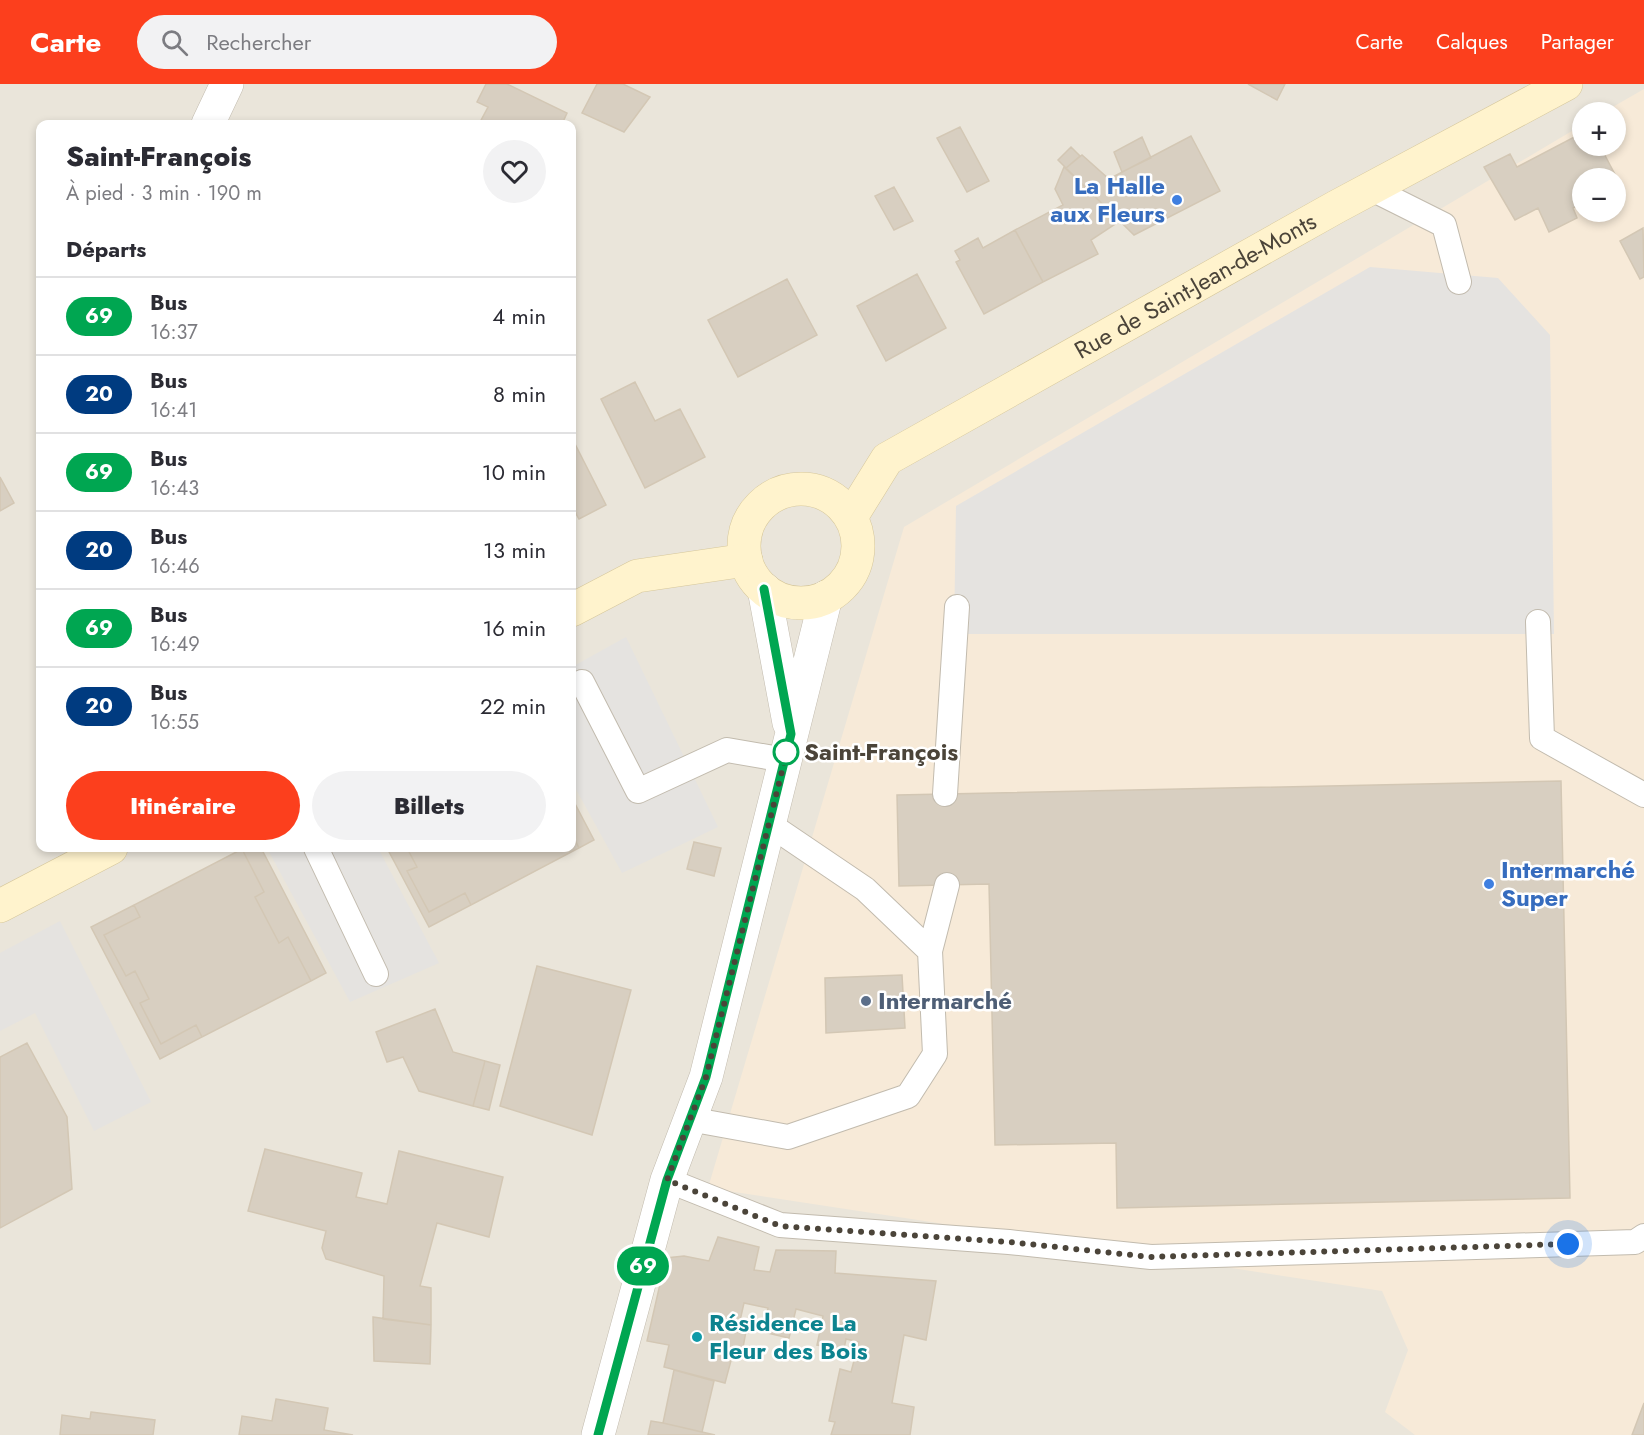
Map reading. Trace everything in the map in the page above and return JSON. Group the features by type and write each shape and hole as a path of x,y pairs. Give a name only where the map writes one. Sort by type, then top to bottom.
{"main road":[{"name":"Rue de Saint-Jean-de-Monts","path":"851,518 887,459 1370,188 1566,84"},
{"path":"807,489 824,493 840,503 851,518 857,535 858,554 852,571 841,587 826,597 794,603 778,598 764,589 753,576 746,560 744,542 748,524 758,509 772,497 788,490 807,489"},
{"path":"576,608 637,576 746,560"},
{"path":"0,906 103,852"}],"street":[{"path":"210,120 227,84"},
{"path":"764,589 788,747"},
{"path":"598,1435 667,1180 706,1077 826,597"}],"lane":[{"path":"1370,188 1444,225 1459,282"},
{"path":"945,794 957,607"},
{"path":"1538,622 1542,738 1644,795"},
{"path":"582,682 638,791 727,750 788,747"},
{"path":"769,824 865,889 930,951"},
{"path":"318,852 376,974"},
{"path":"689,1119 788,1137 908,1096 935,1054 930,951 947,885"},
{"path":"667,1180 780,1226 1009,1242 1150,1257 1640,1239"}],"shaded area":[{"path":"0,84 1644,84 1644,1435 0,1435"},
{"path":"1644,89 1644,1435 1415,1435 1385,1412 1408,1350 1382,1291 708,1188 904,527 1572,131 1572,156 1626,156 1626,102 1621,102"},
{"path":"1370,267 1498,278 1550,335 1554,634 954,634 956,506"},
{"path":"626,637 718,827 622,873 576,789 576,665"},
{"path":"269,852 380,852 439,963 350,1002"},
{"path":"60,921 151,1102 94,1131 35,1013 0,1031 0,953"}],"building":[{"path":"486,84 507,84 567,113 564,120 481,120 488,107 477,102"},
{"path":"597,84 623,84 650,97 624,132 582,113"},
{"path":"1248,84 1285,84 1277,100"},
{"path":"960,127 989,181 967,192 937,138"},
{"path":"1191,136 1220,191 1134,235 1066,168 1082,155 1109,179"},
{"path":"1142,137 1151,158 1122,172 1114,152"},
{"path":"1572,138 1572,156 1605,156 1612,168 1572,168 1572,220 1549,232 1538,208 1515,220 1484,167 1510,154 1517,167"},
{"path":"1071,147 1080,156 1066,168 1058,160"},
{"path":"1064,167 1120,221 1091,240 1098,254 1043,282 1015,230 1063,205 1055,189"},
{"path":"894,187 913,221 894,230 875,196"},
{"path":"1643,228 1644,277 1640,279 1620,241"},
{"path":"1015,230 1043,282 984,314 956,262 960,260 955,251 978,238 983,248"},
{"path":"917,274 946,328 886,361 857,306"},
{"path":"787,279 817,335 738,377 708,320"},
{"path":"635,382 655,421 680,409 705,457 645,488 601,399"},
{"path":"576,446 606,505 579,519 576,514"},
{"path":"0,477 14,503 0,511"},
{"path":"1561,781 1570,1198 1117,1208 1116,1143 995,1145 989,884 899,886 897,795"},
{"path":"576,806 594,840 579,848 576,842"},
{"path":"694,842 721,848 714,876 687,869"},
{"path":"236,852 244,852 264,892 255,897 279,943 288,937 311,981 202,1037 196,1025 161,1044 140,1003 149,999 135,971 126,976 104,935 140,917 134,905"},
{"path":"244,852 263,852 326,973 311,981 288,937 279,943 255,897 264,892"},
{"path":"389,852 409,852 417,867 407,871 429,912 465,893 471,905 429,927"},
{"path":"409,852 571,852 471,905 465,893 429,912 407,871 417,867"},
{"path":"134,905 140,917 104,935 126,976 135,971 149,999 140,1003 161,1044 196,1025 202,1037 160,1059 91,927"},
{"path":"537,966 631,990 592,1135 500,1106"},
{"path":"902,975 905,1028 826,1033 825,978"},
{"path":"435,1009 453,1052 485,1061 473,1106 419,1091 403,1057 387,1062 376,1032"},
{"path":"27,1043 67,1117 72,1189 0,1228 0,1057"},
{"path":"485,1061 500,1065 489,1110 473,1106"},
{"path":"265,1149 362,1173 356,1197 387,1204 399,1151 503,1177 489,1237 437,1223 420,1286 431,1288 431,1325 383,1319 384,1276 326,1259 322,1248 326,1231 248,1211"},
{"name":"Résidence La Fleur des Bois","path":"718,1237 759,1247 754,1270 770,1272 776,1250 836,1251 835,1273 936,1281 926,1340 904,1335 892,1403 914,1407 910,1435 831,1435 835,1422 829,1421 840,1369 851,1372 859,1342 846,1339 844,1349 817,1345 823,1316 796,1309 789,1338 763,1332 768,1308 744,1303 739,1325 747,1326 742,1353 733,1353 725,1383 664,1367 669,1345 647,1341 666,1258 684,1256 709,1261"},
{"path":"373,1317 431,1325 430,1364 374,1361"},
{"path":"674,1370 714,1381 702,1432 663,1423"},
{"path":"276,1399 328,1408 324,1430 353,1435 239,1435 242,1416 272,1421"},
{"path":"1644,1403 1644,1435 1632,1435"},
{"path":"91,1412 155,1420 153,1435 60,1435 62,1415 90,1419"},
{"path":"651,1421 663,1423 715,1435 648,1435"}],"bus line":[{"name":"69","path":"598,1435 667,1180 706,1077 791,734 764,589"}],"place":[{"name":"La Halle aux Fleurs","path":"1177,200"},
{"name":"Saint-François","path":"786,752"},
{"name":"Intermarché Super","path":"1489,884"},
{"name":"Intermarché","path":"866,1001"},
{"name":"Résidence La Fleur des Bois","path":"697,1337"}],"route":[{"path":"786,752 788,747 706,1077 667,1180 780,1226 1009,1242 1150,1257 1568,1244"}]}
